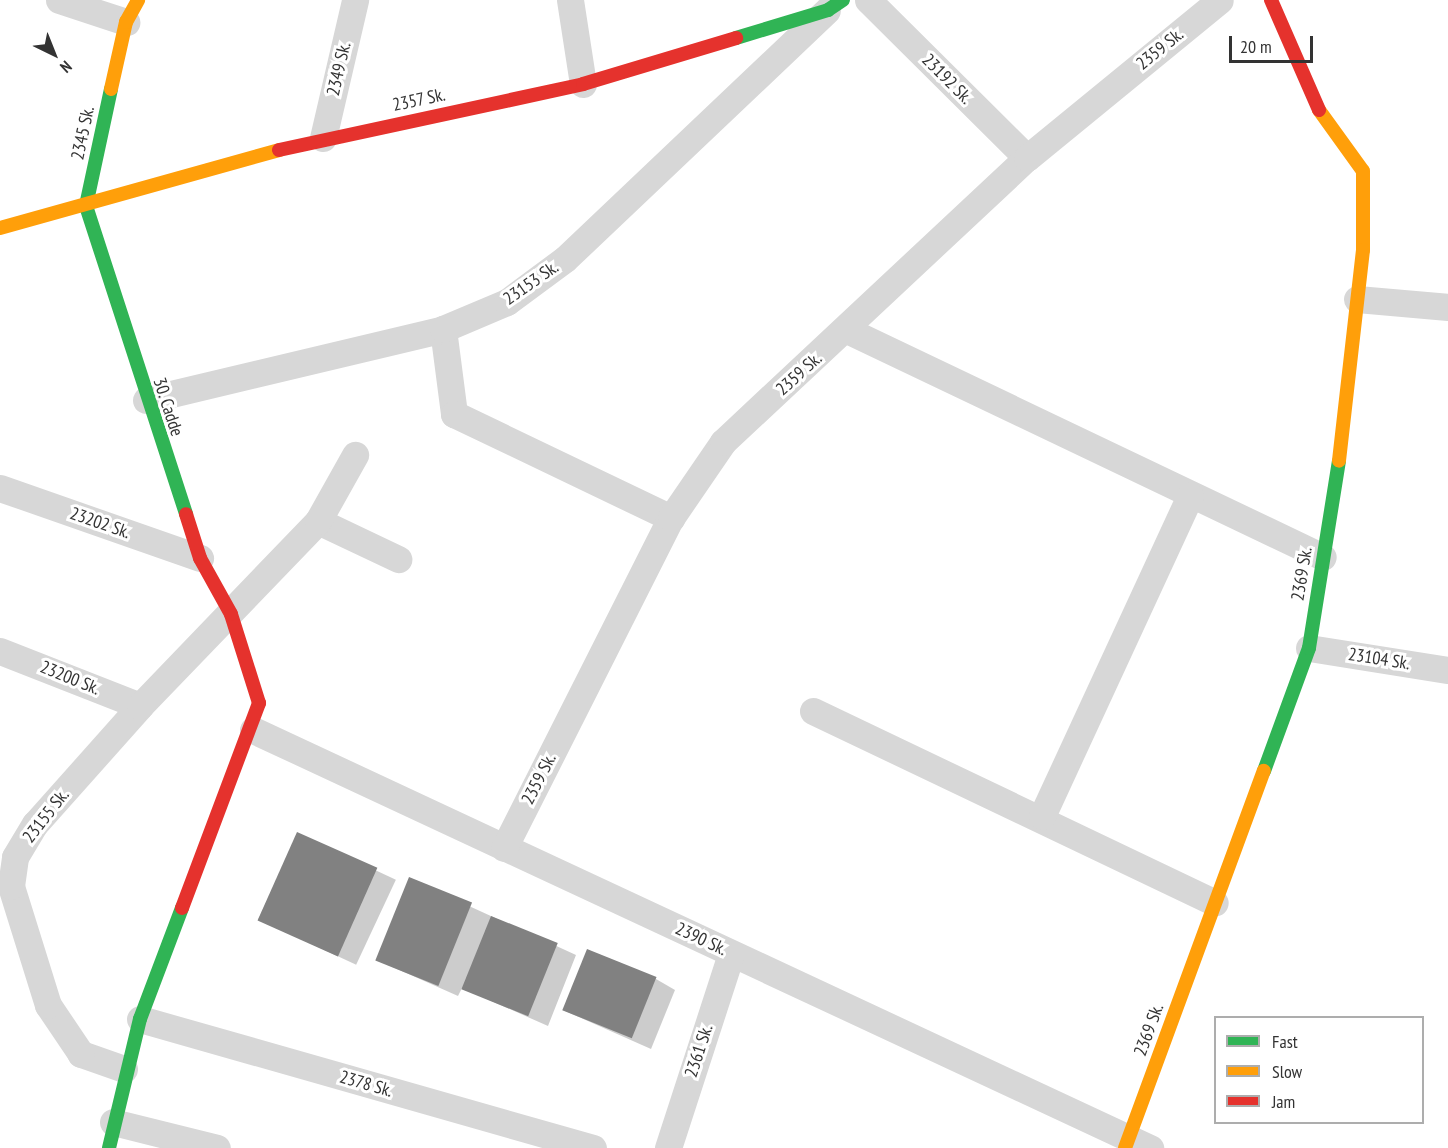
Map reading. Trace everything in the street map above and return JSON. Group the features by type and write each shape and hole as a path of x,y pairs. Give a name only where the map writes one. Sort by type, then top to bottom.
{"street":[{"path":"59,0 132,11"},
{"name":"2349 Sk.","path":"323,138 355,0"},
{"path":"570,0 583,84"},
{"name":"23192 Sk.","path":"868,0 1027,158"},
{"name":"2359 Sk.","path":"504,848 671,518 723,442 847,330 1027,158 1220,0"},
{"name":"2369 Sk.","path":"1134,1145 1215,903 1309,648 1357,299 1363,171 1323,119 1271,0"},
{"name":"2357 Sk.","path":"0,228 86,206 323,138 583,84 836,5"},
{"name":"23153 Sk.","path":"146,400 443,328 507,302 566,259 836,5"},
{"name":"2345 Sk.","path":"86,206 132,11"},
{"name":"30. Cadde","path":"86,206 146,400 200,558 231,614"},
{"path":"1357,299 1448,307"},
{"path":"443,328 454,414 671,518"},
{"path":"847,330 1190,496 1323,557"},
{"path":"217,1148 111,1135 124,1069 140,1019 253,730 259,704 231,614 318,522 355,455"},
{"name":"23202 Sk.","path":"0,488 200,558"},
{"path":"1042,816 1190,496"},
{"path":"318,522 398,559"},
{"name":"23155 Sk.","path":"124,1069 81,1054 48,1005 11,885 15,857 35,824 140,706 231,614"},
{"name":"23104 Sk.","path":"1309,648 1448,670"},
{"name":"23200 Sk.","path":"0,651 140,706"},
{"path":"813,711 1042,816 1215,903"},
{"name":"2390 Sk.","path":"253,730 1134,1145"},
{"name":"2361 Sk.","path":"668,1148 731,954"},
{"name":"2378 Sk.","path":"140,1019 593,1148"}],"building":[{"path":"297,832 377,868 338,956 258,921"},
{"path":"409,877 472,902 438,986 375,960"},
{"path":"491,916 558,943 528,1016 461,989"},
{"path":"587,949 657,977 632,1038 562,1010"}],"traffic: fast":[{"path":"736,38 828,10 843,0"},
{"path":"111,89 86,206 186,514"},
{"path":"1264,771 1309,648 1339,461"},
{"path":"109,1148 140,1019 182,908"}],"traffic: slow":[{"path":"111,89 126,22 138,0"},
{"path":"1319,110 1363,171 1363,250 1339,461"},
{"path":"0,228 279,150"},
{"path":"1125,1148 1264,771"}],"traffic: jam":[{"path":"1271,0 1319,110"},
{"path":"279,150 583,84 736,38"},
{"path":"182,908 259,703 231,614 200,558 186,514"}]}
